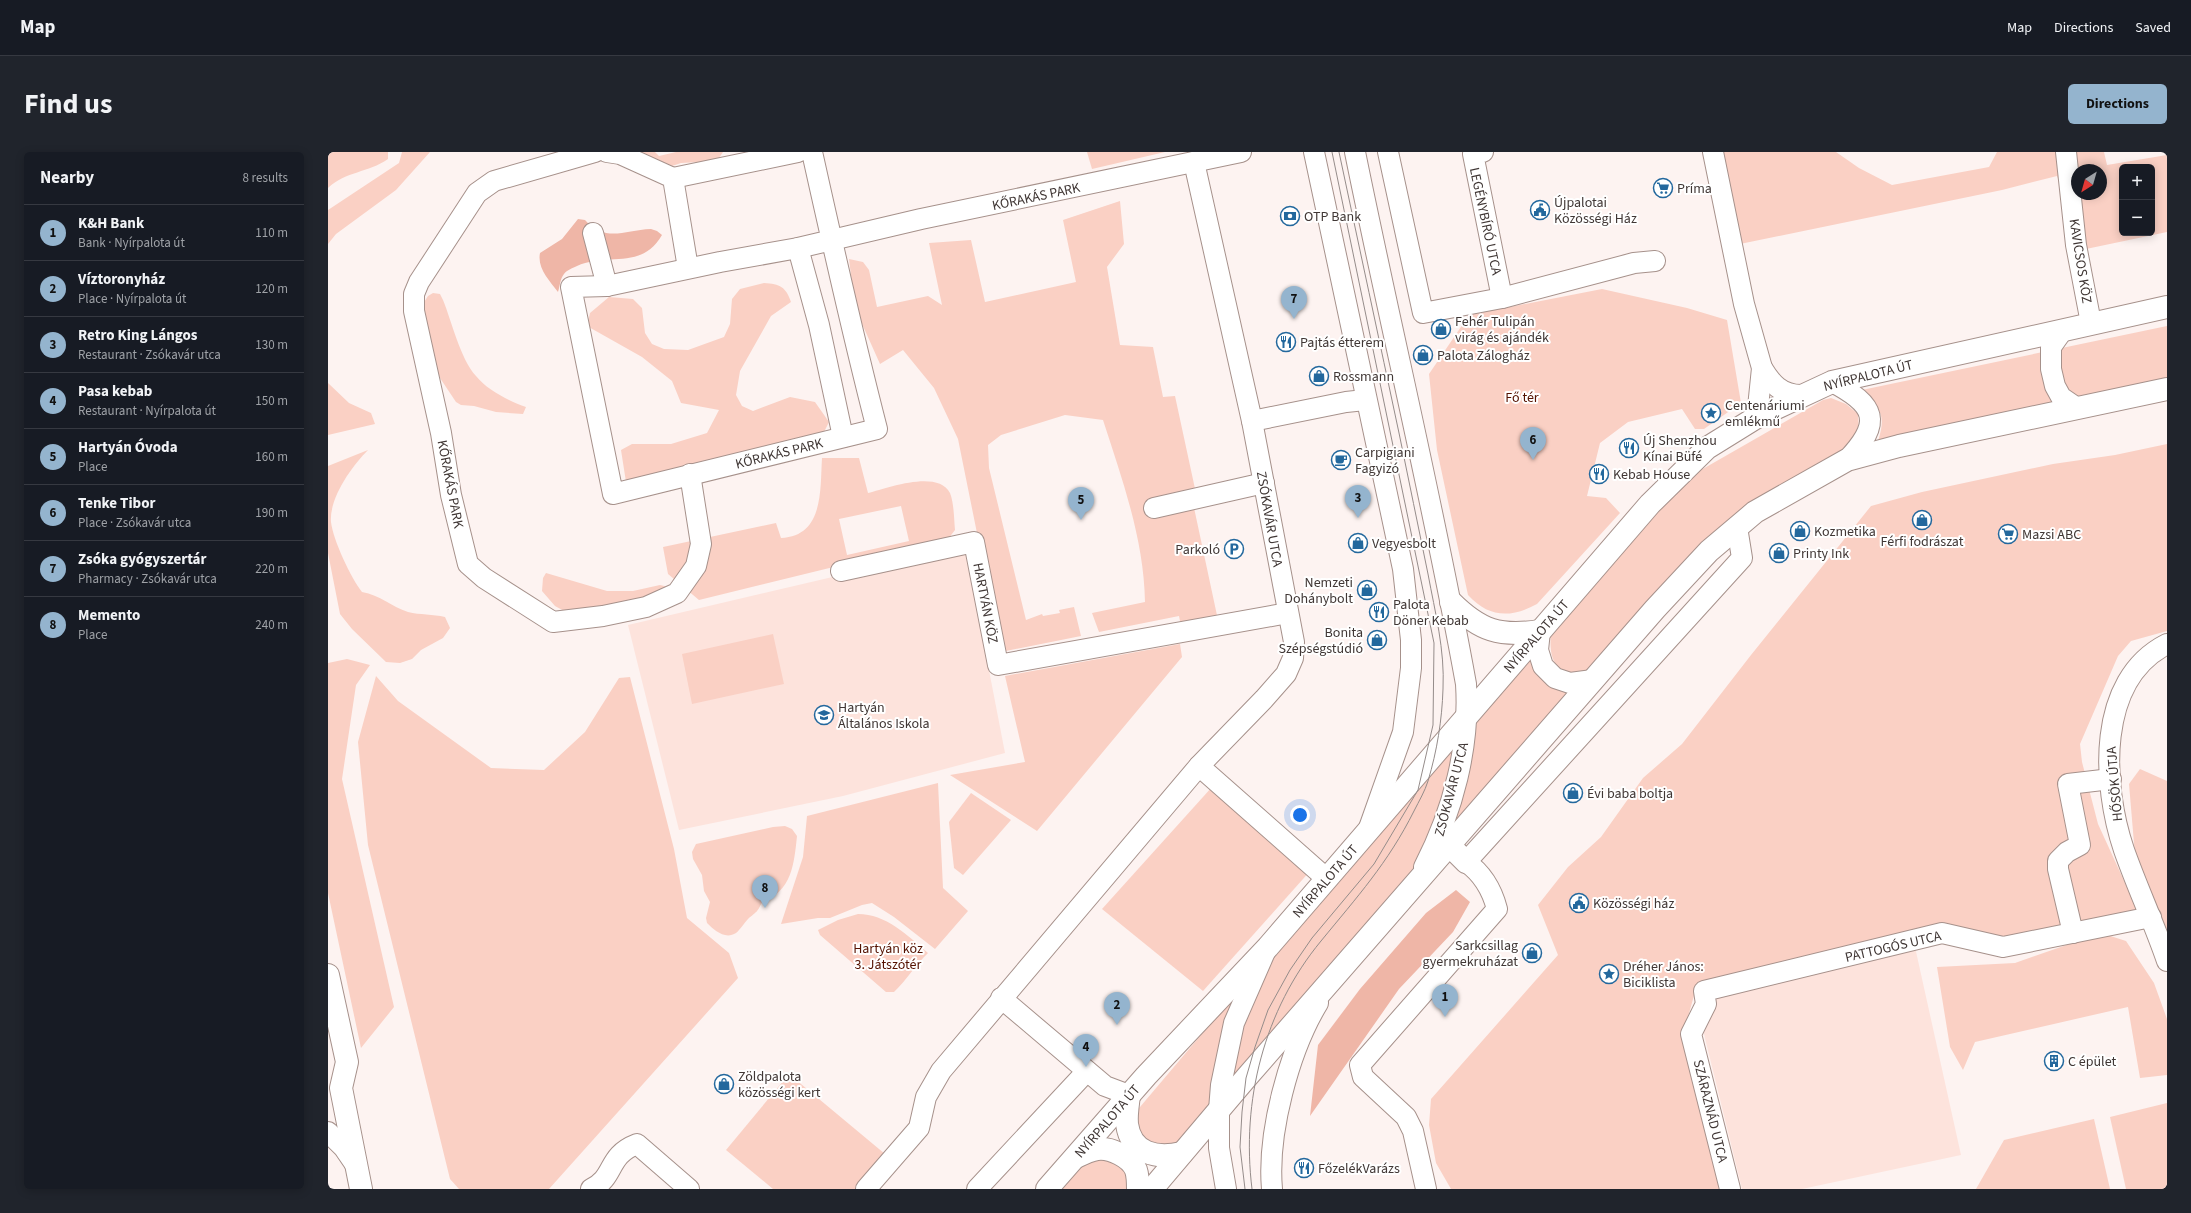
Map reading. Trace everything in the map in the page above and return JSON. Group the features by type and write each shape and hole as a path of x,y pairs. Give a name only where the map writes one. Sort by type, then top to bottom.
{"main road":[{"name":"NYÍRPALOTA ÚT","path":"1047,1189 1129,1095 1268,947 1650,504 1707,448 1757,417 1801,395 1832,382 2167,307"},
{"path":"1152,1189 1449,844 1654,609 1709,552 1755,512 1777,498 1847,460 1899,446 2167,389"},
{"path":"1451,602 1467,618 1496,632 1517,634 1540,631"},
{"path":"1449,844 1466,862"},
{"path":"328,975 347,1062 332,1086 357,1167 361,1189"},
{"path":"1129,1095 1127,1123 1130,1134 1135,1143 1146,1152 1157,1156 1167,1157 1182,1153"},
{"path":"1076,1157 1095,1149 1106,1148 1114,1152 1134,1166 1137,1172 1138,1189"}],"street":[{"name":"KŐRAKÁS PARK","path":"595,152 494,181 477,193 419,282 414,294 415,318 442,433 451,495 468,564 484,578 553,622 603,616 646,607 677,593 696,566 701,544 690,474"},
{"path":"607,152 620,154 673,178 798,152"},
{"name":"KŐRAKÁS PARK","path":"812,152 831,239 854,342 877,430 690,474 613,494 570,287 607,286 688,268 798,248 831,239 1241,152"},
{"path":"1314,152 1365,400 1403,569 1411,640 1409,685 1403,732 1367,833"},
{"name":"ZSÓKAVÁR UTCA","path":"1355,152 1389,320 1420,454 1451,602 1466,684 1468,714 1463,751 1439,838 1417,881"},
{"path":"1388,152 1423,313 1502,298 1634,263 1655,261"},
{"name":"LEGÉNYBÍRÓ UTCA","path":"1483,152 1473,154 1502,298"},
{"path":"1713,152 1746,312 1762,368 1771,382 1782,391 1794,395 1801,395"},
{"name":"KAVICSOS KÖZ","path":"2066,152 2076,245 2091,323"},
{"name":"ZSÓKAVÁR UTCA","path":"1194,162 1252,421 1288,613"},
{"path":"673,178 688,268"},
{"path":"593,233 607,286"},
{"path":"798,248 819,325 843,437"},
{"path":"2063,330 2051,347 2051,369 2055,386 2061,397 2077,408"},
{"path":"1757,417 1762,368"},
{"path":"1832,382 1854,393 1868,410 1870,421 1868,433 1861,445 1847,460"},
{"path":"1252,421 1333,404 1365,400"},
{"path":"1154,508 1264,483"},
{"path":"1426,1189 1413,1131 1406,1117 1363,1077 1360,1064 1497,909 1493,894 1476,869 1466,862 1742,558 1737,528"},
{"name":"HARTYÁN KÖZ","path":"841,571 974,542 998,665 1288,613"},
{"path":"866,1189 919,1128 926,1097 941,1071 1199,766 1286,674 1293,658 1294,642 1288,613"},
{"path":"1540,631 1538,650 1543,666 1555,678 1570,683 1593,680"},
{"name":"HŐSÖK ÚTJA","path":"2167,645 2146,658 2130,675 2116,706 2110,732 2111,779 2114,810 2124,849 2167,961"},
{"path":"1199,766 1327,879"},
{"path":"2073,933 2058,869 2058,861 2067,852 2080,845 2068,784 2111,779"},
{"name":"PATTOGÓS UTCA","path":"1691,1034 1706,1004 1704,991 1942,933 2003,947 2151,917"},
{"path":"1226,1189 1220,1148 1219,1110 1221,1085 1234,1023 1268,947"},
{"path":"1272,1189 1274,1146 1285,1083 1294,1052 1307,1024 1330,983"},
{"path":"1002,998 1105,1086 1129,1095"},
{"name":"SZÁRAZNÁD UTCA","path":"1691,1034 1730,1189"},
{"path":"977,1189 1087,1070"},
{"path":"328,1132 344,1148 357,1167"},
{"path":"600,1187 611,1164 624,1149 637,1144 689,1189"}],"shaded area":[{"path":"578,219 585,220 600,231 608,233 616,234 651,229 662,235 654,246 644,253 634,257 588,262 570,269 563,276 558,292 542,269 540,264 540,253 562,239"},
{"name":"Hartyán Általános Iskola","path":"965,546 1005,753 843,796 679,830 628,625"},
{"path":"1456,890 1470,902 1453,932 1399,989 1310,1116 1318,1045 1360,989 1426,913"},
{"path":"1915,947 1961,1155 1802,1189 1742,1189 1703,1030 1708,993"}],"green space":[{"path":"328,152 388,152 388,159 373,167 342,178 328,188"},
{"path":"402,152 430,152 396,190 336,234 328,244 328,210 399,163"},
{"path":"634,152 655,152 659,156 676,152 723,152 717,161 681,163 663,169"},
{"path":"1087,152 1165,152 1092,169"},
{"path":"1722,152 1836,152 1859,168 1892,185 1989,167 1997,152 2104,152 2107,164 2071,164 2071,200 2107,200 2107,165 2167,155 2167,232 2155,235 2155,164 2119,164 2119,236 2148,236 2086,249 2057,176 2002,190 1740,244"},
{"path":"1120,201 1124,244 1107,267 1120,345 1153,347 1163,397 1175,396 1197,498 1193,503 1218,620 1181,626 1179,616 1099,632 1092,613 1145,602 1141,555 1131,510 1103,420 1065,415 1001,435 988,445 989,468 1026,620 1042,614 1043,616 1060,613 1059,610 1074,607 1081,636 1001,652 958,439 934,388 903,350 880,364 855,308 849,259 863,262 869,270 877,307 928,296 942,305 929,243 971,240 985,302 1076,282 1063,220"},
{"path":"764,283 782,287 787,293 791,302 771,316 740,371 736,395 742,406 753,411 790,397 815,402 829,422 823,434 626,482 621,450 632,444 671,444 707,433 719,410 681,403 672,381 642,357 587,326 590,313 609,297 633,299 642,308 645,333 652,344 664,349 688,350 724,337 730,324 732,299 740,289"},
{"name":"Fő tér","path":"1602,289 1687,308 1727,320 1741,403 1704,429 1695,429 1682,409 1628,422 1600,443 1587,496 1606,498 1620,513 1537,604 1518,612 1492,612 1476,603 1468,595 1437,450 1429,374 1469,315"},
{"path":"433,293 440,294 443,300 461,350 470,368 486,386 513,402 526,407 523,414 496,412 474,406 461,405 456,402 440,378 421,327 421,307 428,296"},
{"path":"2167,326 2167,379 1878,441 1882,424 1880,412 1876,406 1857,391"},
{"path":"328,383 349,403 371,413 375,424 328,435"},
{"path":"1831,398 1846,404 1858,414 1859,431 1843,452 1778,486 1588,678 1569,674 1557,666 1551,653 1551,633 1687,478 1823,400"},
{"path":"2167,444 2167,631 2131,641 2118,656 2080,744 2082,762 2098,824 2137,909 1998,947 1966,937 1695,992 1686,1024 1725,1189 1451,1189 1436,1163 1429,1125 1431,1099 1558,955 1538,905 1568,867 1601,837 1643,778 1682,744 1751,655 1871,506 1922,492 2053,464 2115,455"},
{"path":"368,450 355,465 343,483 331,513 332,530 343,558 362,592 375,596 408,612 445,617 450,628 443,638 421,650 412,659 400,663 386,662 352,629 340,614 328,553 328,466"},
{"path":"822,458 859,458 868,493 899,484 912,482 935,482 944,486 950,493 951,497 955,530 948,539 699,600 668,574 663,547 776,523 781,538 795,535 805,529 812,520 817,509 821,484","holes":["901,506 909,541 847,555 839,519"]},
{"path":"546,573 607,591 633,591 660,585 673,588 675,597 566,612 555,606 542,591 543,578"},
{"path":"773,634 784,684 692,704 682,654"},
{"path":"1180,644 1182,657 1037,831 950,775 1025,762 1005,676"},
{"path":"1532,654 1537,671 1545,682 1557,690 1574,694 1442,846 1480,712"},
{"path":"347,659 370,665 356,685 342,779 394,1007 361,1048 328,893 328,663"},
{"path":"376,676 398,701 491,768 544,770 585,732 619,678 630,677 674,849 687,918 729,953 738,978 549,1189 459,1189 450,1179 368,845 358,742"},
{"path":"1461,734 1423,868 1230,1089 1242,1021 1271,955"},
{"path":"2140,769 2167,781 2167,930 2135,855 2129,784"},
{"path":"938,783 943,888 968,911 935,949 894,917 872,903 862,905 830,918 818,918 781,924 803,857 807,816"},
{"path":"1212,787 1311,870 1203,991 1102,909"},
{"path":"971,793 1011,820 963,875 954,868 949,822"},
{"path":"785,826 792,829 797,836 793,866 785,884 780,891 762,902 756,912 736,933 732,935 724,935 716,931 707,923 706,918 710,902 704,891 702,875 693,859 692,852 696,844 773,827"},
{"name":"Hartyán köz 3. Játszótér","path":"858,914 878,918 896,927 928,953 894,992 886,992 820,935 818,930 838,920"},
{"path":"2101,933 2126,941 2154,983 2167,1019 2167,1075 2140,1078 2128,1007 1975,1042 1963,1070 1950,1047 1937,967 2015,963"},
{"path":"1245,983 1213,1107 1174,1152 1159,1153 1129,1120"},
{"path":"789,1074 885,1154 855,1189 773,1189 726,1150"},
{"path":"2167,1103 2167,1189 2126,1189 2110,1117"},
{"path":"2094,1119 2110,1189 1976,1189 2004,1140"},
{"path":"1100,1154 1127,1165 1132,1189 1060,1189 1083,1162"}],"tram line":[{"path":"1245,1189 1240,1147 1246,1078 1268,1010 1290,970 1312,938 1374,864 1418,790 1433,725 1434,643 1332,152"},
{"path":"1252,1189 1249,1156 1250,1123 1254,1090 1261,1058 1271,1027 1285,996 1301,968 1383,863 1404,830 1422,796 1428,781 1442,712 1443,674 1441,645 1436,617 1403,451 1339,152"}],"place":[{"name":"Príma","path":"1663,188"},
{"name":"Újpalotai Közösségi Ház","path":"1540,210"},
{"name":"OTP Bank","path":"1290,216"},
{"name":"Zsóka gyógyszertár","path":"1294,319"},
{"name":"Fehér Tulipán virág és ajándék","path":"1441,329"},
{"name":"Pajtás étterem","path":"1286,342"},
{"name":"Palota Zálogház","path":"1423,355"},
{"name":"Rossmann","path":"1319,376"},
{"name":"Centenáriumi emlékmű","path":"1711,413"},
{"name":"Új Shenzhou Kínai Büfé","path":"1629,448"},
{"name":"Carpigiani Fagyizó","path":"1341,460"},
{"name":"Tenke Tibor","path":"1533,460"},
{"name":"Kebab House","path":"1599,474"},
{"name":"Retro King Lángos","path":"1358,518"},
{"name":"Hartyán Óvoda","path":"1081,520"},
{"name":"Férfi fodrászat","path":"1922,520"},
{"name":"Kozmetika","path":"1800,531"},
{"name":"Mazsi ABC","path":"2008,534"},
{"name":"Vegyesbolt","path":"1358,543"},
{"name":"Parkoló","path":"1234,549"},
{"name":"Printy Ink","path":"1779,553"},
{"name":"Nemzeti Dohánybolt","path":"1367,590"},
{"name":"Palota Döner Kebab","path":"1379,612"},
{"name":"Bonita Szépségstúdió","path":"1377,640"},
{"name":"Hartyán Általános Iskola","path":"824,715"},
{"name":"Évi baba boltja","path":"1573,793"},
{"name":"Közösségi ház","path":"1579,903"},
{"name":"Memento","path":"765,908"},
{"name":"Sarkcsillag gyermekruházat","path":"1532,953"},
{"name":"Dréher János: Biciklista","path":"1609,974"},
{"name":"K&H Bank","path":"1445,1017"},
{"name":"Víztoronyház","path":"1117,1025"},
{"name":"C épület","path":"2054,1061"},
{"name":"Pasa kebab","path":"1086,1067"},
{"name":"Zöldpalota közösségi kert","path":"724,1084"},
{"name":"FőzelékVarázs","path":"1304,1168"}]}
